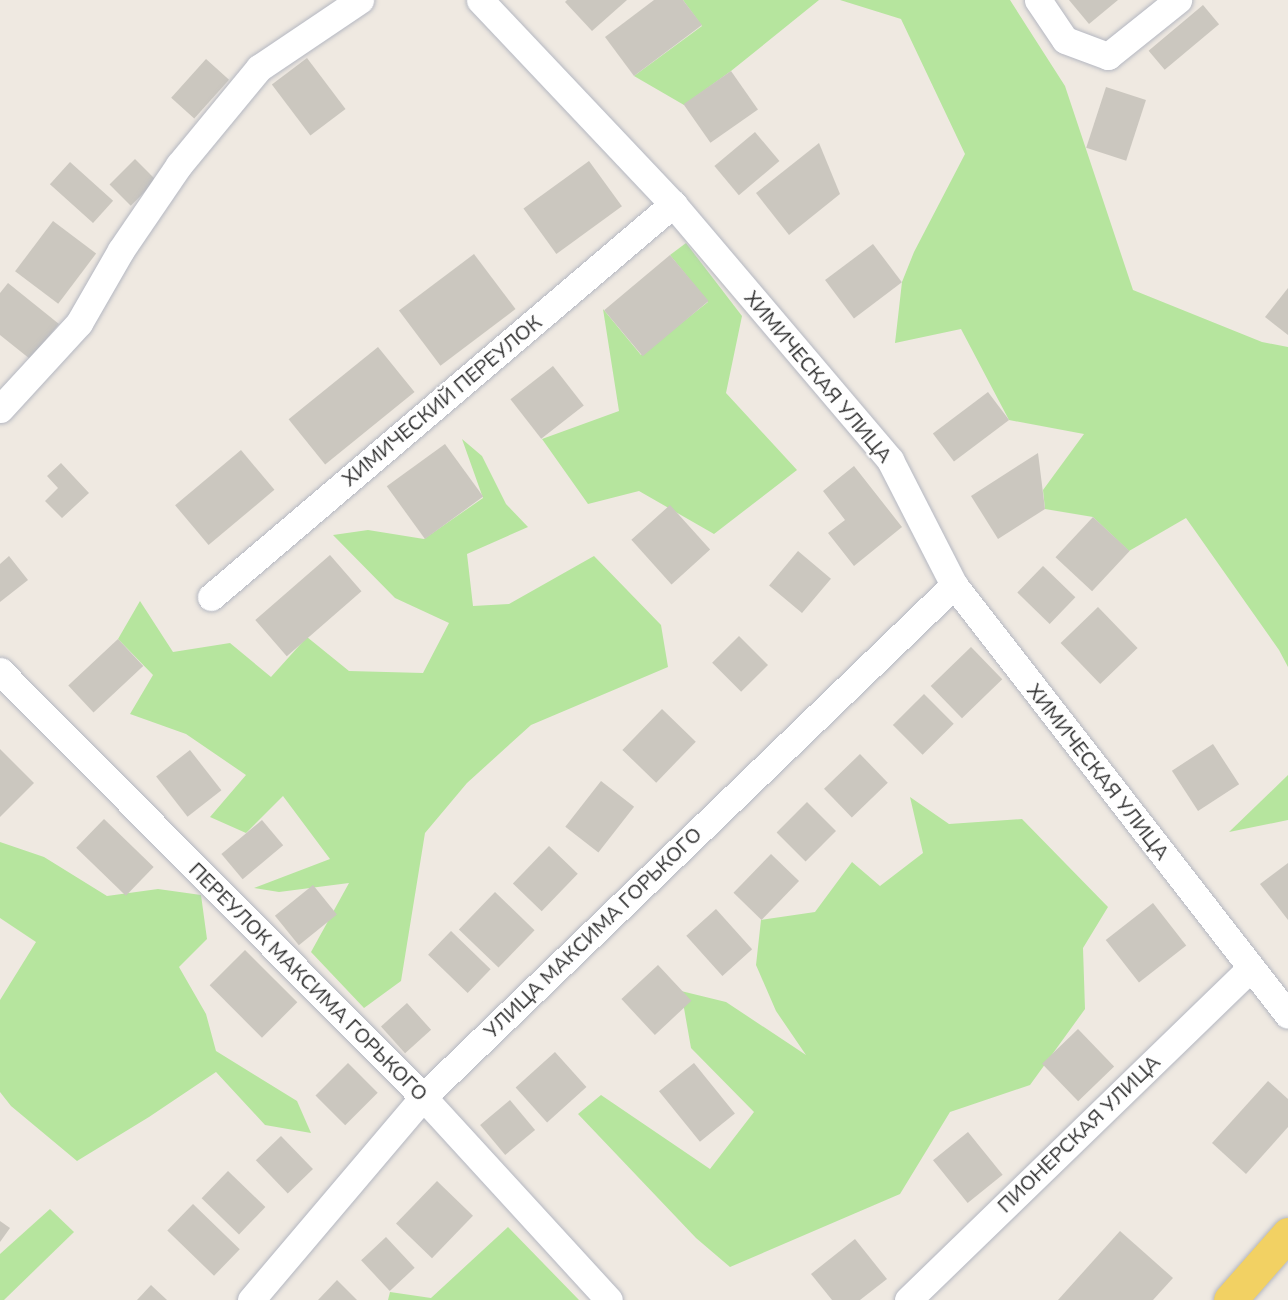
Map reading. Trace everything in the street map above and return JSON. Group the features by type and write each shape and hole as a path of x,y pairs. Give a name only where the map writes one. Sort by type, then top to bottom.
{"main road":[{"path":"1230,1300 1288,1234"}],"street":[{"path":"0,410 79,323 121,250 179,165 259,68 360,0"},
{"name":"ХИМИЧЕСКАЯ УЛИЦА","path":"480,0 673,204 890,460 954,585 1288,1015"},
{"path":"1038,0 1065,40 1108,56 1178,0"},
{"name":"ХИМИЧЕСКИЙ ПЕРЕУЛОК","path":"211,597 673,204"},
{"name":"УЛИЦА МАКСИМА ГОРЬКОГО","path":"251,1300 423,1097 954,585"},
{"name":"ПЕРЕУЛОК МАКСИМА ГОРЬКОГО","path":"0,671 423,1097 609,1300"},
{"name":"ПИОНЕРСКАЯ УЛИЦА","path":"908,1300 1250,968"}],"green space":[{"path":"683,0 819,0 731,71 684,105 634,76 702,26"},
{"path":"840,0 1010,0 1065,86 1133,290 1262,342 1288,347 1288,667 1279,650 1186,518 1129,551 1093,517 1045,509 1043,490 1084,434 1009,420 961,329 895,343 902,282 914,252 965,154 901,19"},
{"path":"686,243 742,316 726,393 797,470 714,534 639,491 588,504 542,439 619,411 603,309 641,355 708,302 670,255"},
{"path":"462,439 482,456 506,504 528,527 467,554 473,606 509,604 594,556 661,625 668,667 531,725 467,783 425,833 401,981 364,1008 311,952 349,883 279,892 254,888 330,859 283,796 246,833 210,817 246,775 186,734 130,714 153,675 118,639 140,601 173,652 230,643 271,677 307,637 349,671 423,673 449,623 395,598 333,535 368,530 424,539 483,498"},
{"path":"1288,775 1288,820 1229,832"},
{"path":"910,797 949,824 1022,819 1108,907 1083,948 1085,1009 1030,1085 950,1112 900,1194 730,1267 696,1238 578,1114 601,1095 710,1169 754,1112 691,1048 681,991 726,1002 806,1055 776,1011 756,965 761,920 815,912 852,862 880,886 923,853"},
{"path":"0,842 44,857 107,896 158,889 201,895 207,939 179,967 206,1014 216,1051 297,1101 311,1133 265,1125 216,1072 77,1161 11,1106 0,1092 0,1000 36,942 0,918"},
{"path":"50,1209 74,1232 4,1300 0,1300 0,1254"},
{"path":"508,1227 579,1300 388,1300 390,1292 431,1298"}],"building":[{"path":"567,0 627,0 592,31 565,2"},
{"path":"654,0 683,0 702,25 634,76 605,37"},
{"path":"1069,0 1118,0 1089,24"},
{"path":"1203,5 1219,24 1165,70 1149,51"},
{"path":"307,58 346,109 310,136 272,84"},
{"path":"206,59 229,80 194,118 171,98"},
{"path":"731,71 758,110 710,143 683,104"},
{"path":"1106,87 1146,100 1126,161 1086,148"},
{"path":"755,132 779,161 739,195 714,166"},
{"path":"819,143 840,194 789,235 756,193"},
{"path":"135,159 156,180 131,206 110,184"},
{"path":"589,161 622,206 556,254 523,209"},
{"path":"70,162 113,201 93,223 50,184"},
{"path":"53,221 96,253 58,304 15,271"},
{"path":"873,244 902,282 854,318 825,280"},
{"path":"474,254 516,309 440,366 399,311"},
{"path":"670,255 709,301 643,356 604,310"},
{"path":"8,283 59,324 30,359 0,335 0,293"},
{"path":"1288,288 1288,335 1265,317"},
{"path":"378,347 415,392 325,464 289,419"},
{"path":"553,366 584,405 541,439 510,399"},
{"path":"988,392 1009,420 954,461 933,434"},
{"path":"445,444 483,497 425,539 387,486"},
{"path":"241,450 274,490 209,545 175,505"},
{"path":"1038,453 1045,509 998,539 971,496"},
{"path":"61,463 89,493 62,518 45,501 58,488 47,476"},
{"path":"854,466 902,527 854,566 828,533 845,520 823,491"},
{"path":"670,505 710,550 672,584 631,540"},
{"path":"1093,517 1130,551 1092,591 1055,557"},
{"path":"798,551 831,579 802,613 769,585"},
{"path":"330,555 361,591 287,656 255,620"},
{"path":"9,556 28,580 0,602 0,564"},
{"path":"1043,566 1075,597 1050,624 1017,593"},
{"path":"1098,607 1138,648 1100,684 1061,643"},
{"path":"739,636 768,665 741,692 712,663"},
{"path":"118,639 143,666 94,712 68,685"},
{"path":"971,647 1002,679 962,718 931,686"},
{"path":"924,694 954,724 923,755 893,725"},
{"path":"662,709 696,742 656,783 622,750"},
{"path":"1213,744 1239,784 1198,811 1172,771"},
{"path":"0,749 34,783 0,817"},
{"path":"190,750 221,790 188,817 156,776"},
{"path":"860,754 888,783 852,818 824,789"},
{"path":"601,781 634,807 598,853 565,827"},
{"path":"807,802 836,831 806,861 777,832"},
{"path":"104,819 154,867 126,896 76,848"},
{"path":"262,820 283,845 243,879 221,854"},
{"path":"549,846 578,874 542,911 513,883"},
{"path":"771,854 799,881 762,920 733,893"},
{"path":"1288,863 1288,920 1260,884"},
{"path":"313,885 337,915 299,945 275,916"},
{"path":"495,892 535,930 498,968 459,929"},
{"path":"1153,903 1186,946 1139,982 1106,940"},
{"path":"716,909 752,949 722,976 686,936"},
{"path":"451,931 491,969 468,993 428,955"},
{"path":"245,950 297,1002 262,1038 210,985"},
{"path":"658,965 691,1001 655,1035 621,999"},
{"path":"407,1003 431,1030 405,1053 381,1026"},
{"path":"1078,1029 1114,1066 1078,1101 1042,1064"},
{"path":"555,1052 586,1087 547,1122 516,1087"},
{"path":"348,1063 378,1093 345,1125 315,1096"},
{"path":"694,1063 735,1114 700,1142 659,1091"},
{"path":"1268,1081 1288,1099 1288,1127 1246,1174 1212,1143"},
{"path":"510,1100 535,1130 505,1155 480,1125"},
{"path":"968,1132 1003,1175 968,1203 933,1160"},
{"path":"281,1136 313,1169 288,1193 256,1160"},
{"path":"228,1171 265,1207 239,1234 202,1198"},
{"path":"437,1181 473,1216 432,1258 396,1223"},
{"path":"193,1204 240,1249 214,1276 167,1231"},
{"path":"0,1221 10,1228 0,1242"},
{"path":"1120,1231 1173,1278 1153,1300 1058,1300"},
{"path":"386,1237 415,1268 390,1291 361,1260"},
{"path":"855,1239 887,1279 860,1300 832,1300 811,1274"},
{"path":"337,1280 357,1300 318,1300"},
{"path":"151,1285 167,1300 137,1300"}]}
